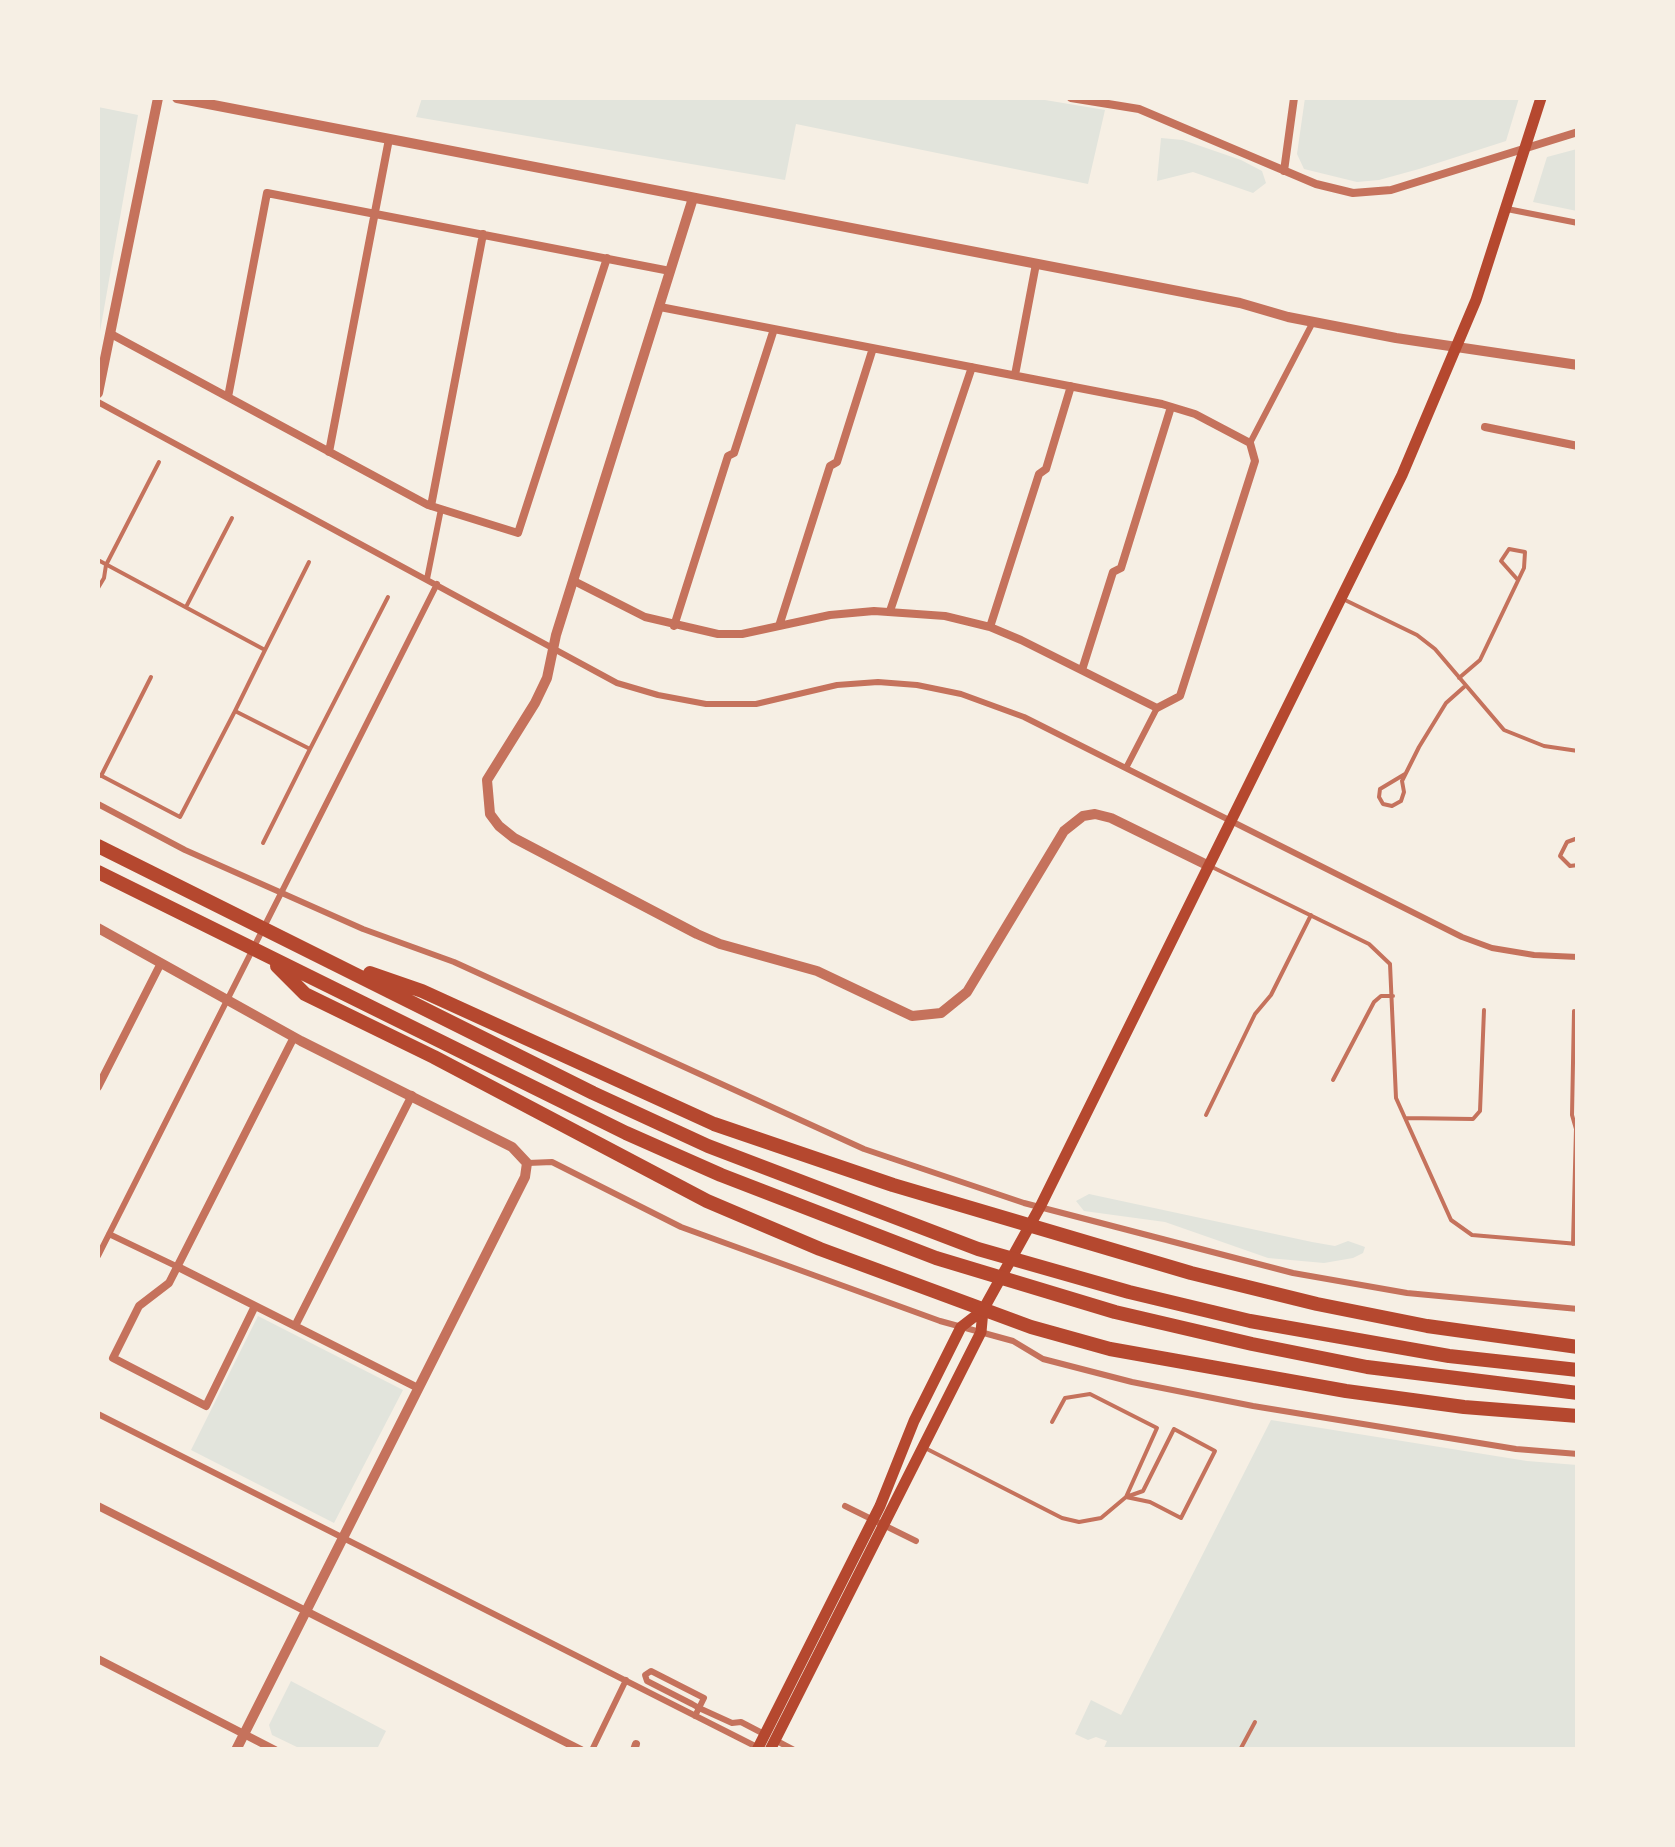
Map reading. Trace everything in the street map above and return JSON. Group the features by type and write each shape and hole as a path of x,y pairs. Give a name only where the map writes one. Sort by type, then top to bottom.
{"highway":[{"path":"98,846 593,1093 708,1146 978,1249 1111,1288 1250,1322 1464,1358 1578,1370"},
{"path":"98,872 626,1133 721,1175 954,1265 1115,1312 1252,1344 1386,1370 1578,1392"},
{"path":"264,954 305,994 690,1192 820,1249 983,1310 1110,1349 1177,1362 1366,1394 1578,1416"},
{"path":"316,954 422,991 714,1124 893,1185 1190,1273 1316,1304 1426,1326 1578,1347"}],"main road":[{"path":"762,1749 880,1506 914,1421 961,1327 983,1310 1016,1244 1040,1207 1402,476 1458,346 1541,98"},
{"path":"762,1749 981,1332 983,1310"}],"street":[{"path":"98,392 158,98"},
{"path":"176,98 1240,303 1313,322 1578,365"},
{"path":"1071,98 1138,109 1334,189 1370,192 1392,190 1578,132"},
{"path":"1138,109 1140,98"},
{"path":"1284,171 1294,98"},
{"path":"329,452 389,139"},
{"path":"228,397 267,193 670,271"},
{"path":"693,198 546,678 487,780 490,814 514,838 696,934 729,947 817,970 897,1012 928,1016 941,1013 967,992 1064,831 1083,816 1111,818 1208,865"},
{"path":"1507,208 1578,223"},
{"path":"431,506 483,234"},
{"path":"111,334 431,506 518,533 606,258"},
{"path":"1015,375 1036,264"},
{"path":"660,307 1171,407 1195,414 1250,442"},
{"path":"1126,768 1157,708 1180,696 1255,462 1250,442 1313,322"},
{"path":"674,626 728,456 734,452 774,329"},
{"path":"779,627 830,466 836,462 873,348"},
{"path":"890,611 972,367"},
{"path":"990,627 1072,386"},
{"path":"98,402 617,682 706,704 756,704 850,684 916,685 960,694 1024,717 1462,936 1492,948 1534,955 1578,956"},
{"path":"1082,670 1113,572 1121,568 1171,407"},
{"path":"1485,427 1578,446"},
{"path":"427,579 441,509"},
{"path":"574,581 615,604 674,626 718,634 742,634 830,615 890,611 945,616 990,627 1157,708"},
{"path":"98,1256 436,584"},
{"path":"98,804 184,850 363,929 454,962 864,1149 1040,1207 1293,1272 1407,1293 1578,1309"},
{"path":"98,928 294,1038 512,1147 526,1163 524,1177 236,1750"},
{"path":"98,1087 161,963"},
{"path":"255,1306 206,1406 114,1358 139,1306 169,1283 178,1267 294,1038"},
{"path":"294,1326 412,1096"},
{"path":"526,1163 552,1162 681,1227 869,1296 1013,1341 1043,1359 1132,1382 1418,1434 1578,1454"},
{"path":"109,1234 418,1388"},
{"path":"98,1414 626,1681 697,1712 762,1749"},
{"path":"98,1506 581,1750"},
{"path":"845,1506 916,1541"},
{"path":"98,1659 275,1750"},
{"path":"697,1712 704,1698 651,1670 645,1675 646,1681 677,1696 692,1704 699,1708 732,1723 741,1722 794,1750"},
{"path":"592,1750 626,1681"}],"lane":[{"path":"98,588 106,564 159,462"},
{"path":"186,607 232,518"},
{"path":"1459,678 1480,660 1526,560 1524,552 1509,548 1501,561 1517,579"},
{"path":"98,560 265,650"},
{"path":"150,677 99,775 180,817 310,562"},
{"path":"263,844 388,597"},
{"path":"1341,598 1417,635 1435,649 1504,730 1544,746 1578,751"},
{"path":"1405,774 1380,788 1383,804 1392,806 1400,801 1405,774 1446,703 1465,686"},
{"path":"235,711 310,749"},
{"path":"1578,838 1567,842 1560,856 1570,866 1578,865"},
{"path":"1208,865 1369,944 1390,964 1396,1098 1451,1220 1460,1229 1480,1237 1575,1244 1574,1011"},
{"path":"1206,1115 1255,1014 1271,995 1310,916"},
{"path":"1334,1080 1374,1002 1382,996 1393,996"},
{"path":"1405,1118 1473,1119 1480,1111 1484,1010"},
{"path":"1052,1422 1065,1398 1090,1394 1156,1428 1126,1497"},
{"path":"923,1447 1062,1518 1078,1522 1102,1518 1126,1497 1144,1491 1174,1429 1214,1451 1181,1518 1150,1502 1126,1497"},
{"path":"1240,1750 1254,1722"}],"shaded area":[{"path":"422,98 1033,98 1105,110 1088,184 796,124 785,180 416,117"},
{"path":"1305,98 1519,98 1506,141 1419,169 1357,182 1304,169 1297,154"},
{"path":"98,107 138,115 98,343"},
{"path":"1161,138 1183,140 1241,160 1262,171 1266,183 1253,193 1193,172 1157,181"},
{"path":"1577,149 1577,211 1533,202 1547,157"},
{"path":"1089,1194 1312,1242 1335,1246 1348,1241 1365,1247 1363,1253 1353,1258 1324,1263 1268,1258 1165,1222 1084,1211 1076,1201"},
{"path":"258,1316 403,1390 334,1523 191,1450"},
{"path":"1271,1420 1527,1461 1577,1465 1577,1749 1103,1750 1107,1741 1096,1737 1088,1740 1075,1734 1091,1700 1121,1715"},
{"path":"291,1681 386,1731 377,1749 301,1749 272,1735 269,1725"}]}
